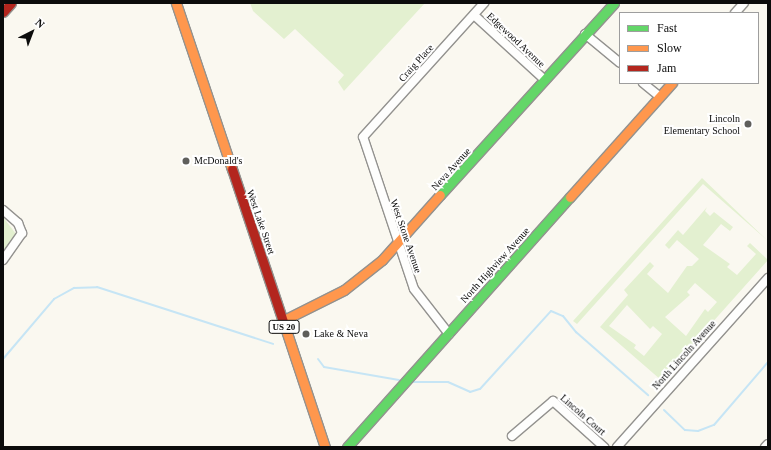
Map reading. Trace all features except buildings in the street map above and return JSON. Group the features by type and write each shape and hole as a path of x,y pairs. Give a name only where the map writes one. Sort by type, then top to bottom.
{"street":[{"path":"3,12 11,3"},
{"name":"West Lake Street","path":"176,3 325,447"},
{"name":"Craig Place","path":"363,137 484,3"},
{"name":"Neva Avenue","path":"282,321 344,290 397,245 614,3"},
{"path":"736,12 744,3"},
{"name":"Edgewood Avenue","path":"474,15 545,80"},
{"path":"585,34 619,62"},
{"path":"644,84 660,97"},
{"name":"North Highview Avenue","path":"347,447 671,84"},
{"name":"West Stone Avenue","path":"363,137 397,245 419,298 449,334"},
{"path":"3,210 18,222 22,233 3,260"},
{"name":"North Lincoln Avenue","path":"617,447 768,278"},
{"name":"Lincoln Court","path":"512,436 553,400 604,447"},
{"path":"765,447 768,444"}],"green space":[{"path":"250,3 425,3 344,91 338,82 344,75 295,29 284,39 253,11"},
{"path":"702,178 768,241 703,184 577,324 573,321"},
{"path":"707,207 705,211 710,216 714,212 733,227 730,231 721,224 703,245 730,264 727,267 737,275 756,254 747,246 750,243 768,260 661,380 600,327 628,295 624,290 650,262 654,266 647,274 668,293 687,266 692,266 699,259 677,240 669,249 665,245 678,230 683,235","holes":["695,283 717,302 708,312 705,309 686,336 665,317 690,295 687,292","627,305 650,329 653,326 662,334 644,356 634,348 636,345 609,326"]},
{"path":"3,217 16,234 3,252"}],"waterway":[{"path":"3,359 54,299 74,288 97,287 273,344"},
{"path":"413,382 448,382 470,392 480,389 551,311 563,316 576,332 648,395"},
{"path":"318,359 324,367 399,380"},
{"path":"664,410 685,430 698,431 714,425 768,362"}],"traffic: fast":[{"path":"440,195 614,3"},
{"path":"347,447 570,197"}],"traffic: slow":[{"path":"176,3 232,169"},
{"path":"570,197 671,84"},
{"path":"282,321 344,290 382,260 440,195"},
{"path":"283,321 325,447"}],"traffic: jam":[{"path":"3,12 11,3"},
{"path":"232,169 283,321"}],"place":[{"name":"Lincoln Elementary School","path":"748,124"},
{"name":"McDonald's","path":"186,161"},
{"name":"Lake & Neva","path":"306,334"}]}
